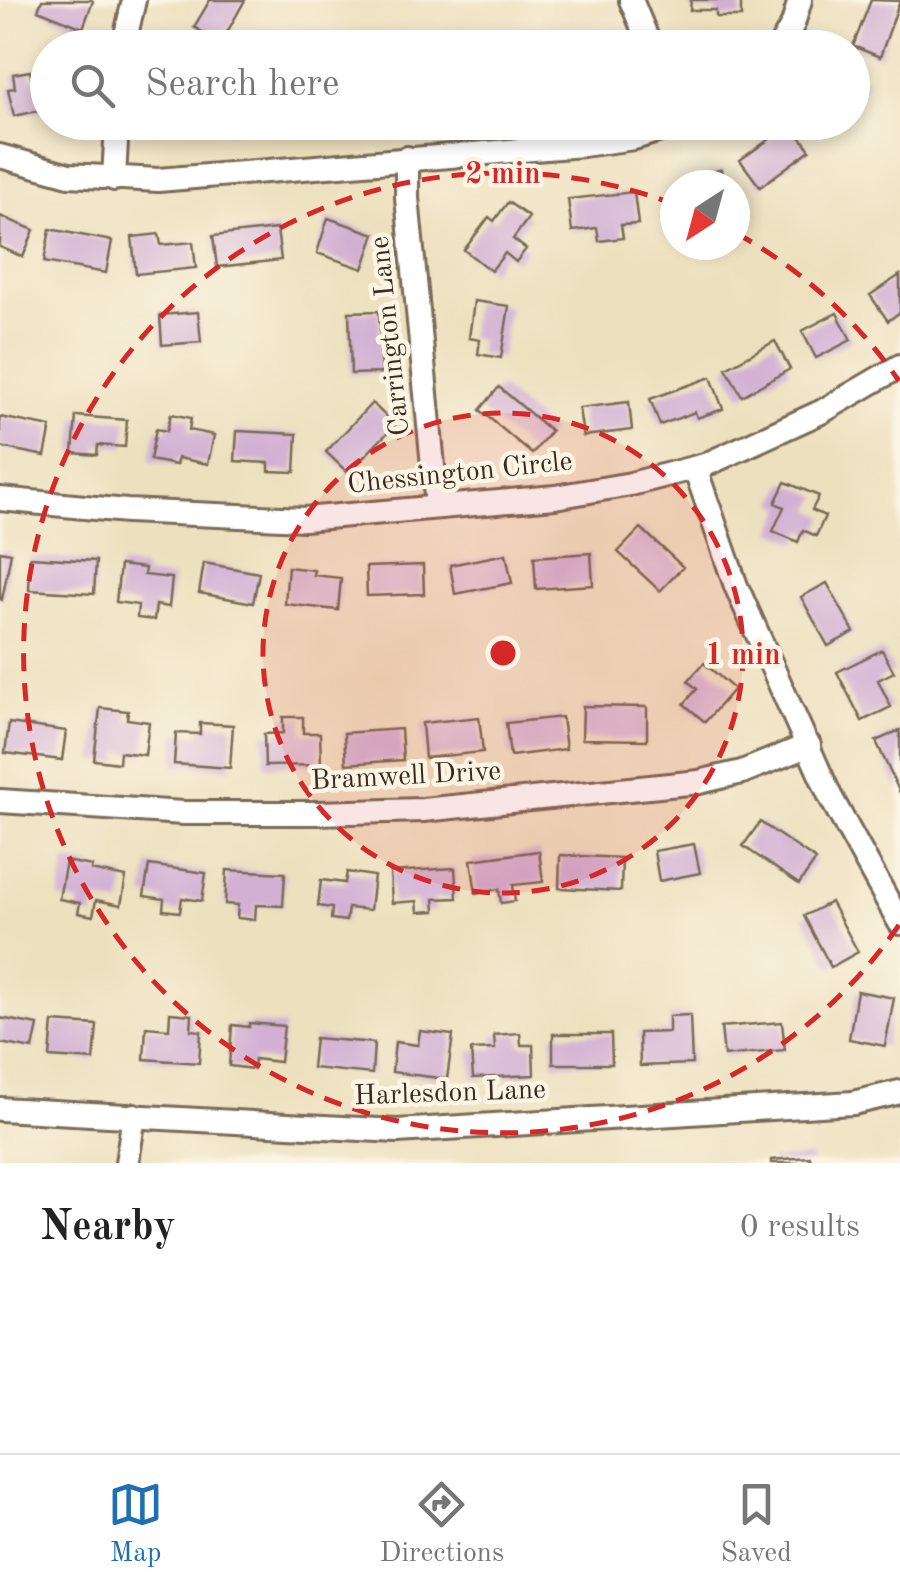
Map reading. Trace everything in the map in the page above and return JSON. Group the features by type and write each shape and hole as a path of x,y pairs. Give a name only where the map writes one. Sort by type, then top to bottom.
{"street":[{"path":"128,30 134,0"},
{"path":"631,0 644,30"},
{"path":"789,30 800,0"},
{"path":"114,179 115,140"},
{"path":"0,156 70,175 114,179 233,176 620,140"},
{"name":"Carrington Lane","path":"407,158 437,507"},
{"name":"Chessington Circle","path":"0,499 266,518 361,516 555,497 695,468 750,447 821,412 900,366"},
{"path":"695,468 736,586 830,796 900,923"},
{"name":"Bramwell Drive","path":"0,801 237,815 423,810 700,782 742,772 808,745"},
{"name":"Harlesdon Lane","path":"0,1109 397,1131 853,1103 900,1092"},
{"path":"128,1163 134,1115"}],"building":[{"path":"42,0 93,1 83,28 38,10"},
{"path":"210,0 245,0 228,30 194,27"},
{"path":"691,0 741,0 741,17 716,17 716,10 690,10"},
{"path":"871,0 900,1 880,57 870,53 870,30 859,30"},
{"path":"30,71 30,113 14,116 8,89 15,88 13,74"},
{"path":"768,140 803,140 810,150 760,187 740,160"},
{"path":"634,192 638,224 621,225 623,238 599,241 597,228 572,231 568,199"},
{"path":"508,202 529,217 513,239 526,249 516,262 505,253 491,271 464,250 489,217 494,221"},
{"path":"0,216 34,230 23,257 0,247"},
{"path":"328,218 375,234 363,269 317,253"},
{"path":"50,229 112,241 106,273 44,262"},
{"path":"277,229 281,260 217,267 213,236"},
{"path":"159,234 161,245 193,242 196,268 136,274 132,237"},
{"path":"900,275 900,312 888,321 870,295"},
{"path":"474,301 509,306 501,358 478,354 480,340 469,338"},
{"path":"379,311 382,373 351,374 349,312"},
{"path":"198,312 201,342 162,345 160,315"},
{"path":"837,313 851,340 816,358 802,331"},
{"path":"775,341 790,369 742,396 726,368"},
{"path":"711,377 723,409 697,418 695,412 660,425 650,399"},
{"path":"499,387 551,431 532,454 480,410"},
{"path":"629,402 632,430 583,436 579,408"},
{"path":"372,403 395,425 348,473 326,452"},
{"path":"171,414 191,418 189,430 214,435 208,464 178,458 176,465 150,460 156,429 167,431"},
{"path":"76,416 127,420 125,447 98,445 97,455 73,453"},
{"path":"0,417 51,427 45,456 0,447"},
{"path":"237,431 297,434 295,472 269,471 269,463 235,461"},
{"path":"785,482 819,496 812,510 825,516 816,536 803,530 798,542 773,531 784,507 775,503"},
{"path":"641,528 683,567 660,591 618,552"},
{"path":"0,551 11,553 2,600 0,599"},
{"path":"591,553 593,585 536,589 534,557"},
{"path":"506,554 512,583 455,594 450,565"},
{"path":"30,557 96,561 94,594 29,590"},
{"path":"204,563 259,573 253,603 199,593"},
{"path":"120,565 145,568 144,575 172,578 169,607 156,605 154,620 137,618 138,605 116,602"},
{"path":"423,565 424,594 367,596 366,567"},
{"path":"288,567 341,578 338,610 285,604"},
{"path":"827,583 854,632 828,646 801,597"},
{"path":"882,650 894,672 878,680 891,707 862,721 837,672"},
{"path":"704,663 734,689 705,722 684,704 697,689 688,681"},
{"path":"583,706 647,707 647,740 582,739"},
{"path":"100,708 128,711 127,719 149,722 145,755 120,752 119,763 94,760"},
{"path":"283,717 303,717 303,733 320,733 321,765 265,766 264,734 283,733"},
{"path":"479,717 483,752 425,758 422,723"},
{"path":"562,717 566,749 510,756 506,723"},
{"path":"9,723 66,731 62,760 5,753"},
{"path":"200,723 233,725 230,768 174,764 176,733 200,734"},
{"path":"401,729 403,760 346,764 344,733"},
{"path":"900,730 900,793 876,741"},
{"path":"760,822 816,860 799,884 743,846"},
{"path":"694,844 700,873 659,881 654,851"},
{"path":"539,851 543,882 513,885 515,901 501,903 499,889 476,893 471,860"},
{"path":"560,855 622,858 621,891 559,888"},
{"path":"66,861 126,877 121,905 96,900 93,916 78,913 80,903 59,899"},
{"path":"149,865 206,873 202,901 182,898 180,912 163,910 164,899 144,896"},
{"path":"455,868 457,898 434,899 435,911 418,912 417,901 392,903 390,872"},
{"path":"227,870 285,873 283,906 256,905 255,920 237,918 238,905 225,904"},
{"path":"347,872 374,876 370,910 348,908 346,921 331,919 332,908 318,906 321,880 345,883"},
{"path":"831,902 858,952 831,967 804,916"},
{"path":"857,991 894,998 885,1046 849,1039"},
{"path":"170,1013 192,1015 191,1030 201,1031 199,1063 144,1059 146,1027 169,1029"},
{"path":"690,1015 692,1064 640,1066 639,1033 669,1032 669,1016"},
{"path":"0,1018 38,1025 33,1049 0,1043"},
{"path":"53,1022 97,1025 94,1060 50,1057"},
{"path":"782,1022 785,1050 724,1056 721,1027"},
{"path":"249,1023 284,1026 280,1062 254,1059 253,1069 229,1066 232,1025 249,1027"},
{"path":"420,1031 453,1035 447,1079 392,1072 395,1042 418,1045"},
{"path":"520,1033 521,1045 533,1045 534,1075 473,1078 471,1050 495,1049 494,1035"},
{"path":"553,1034 611,1034 612,1064 553,1064"},
{"path":"315,1038 374,1043 372,1074 312,1068"},
{"path":"810,1157 811,1163 771,1163 771,1160"}]}
